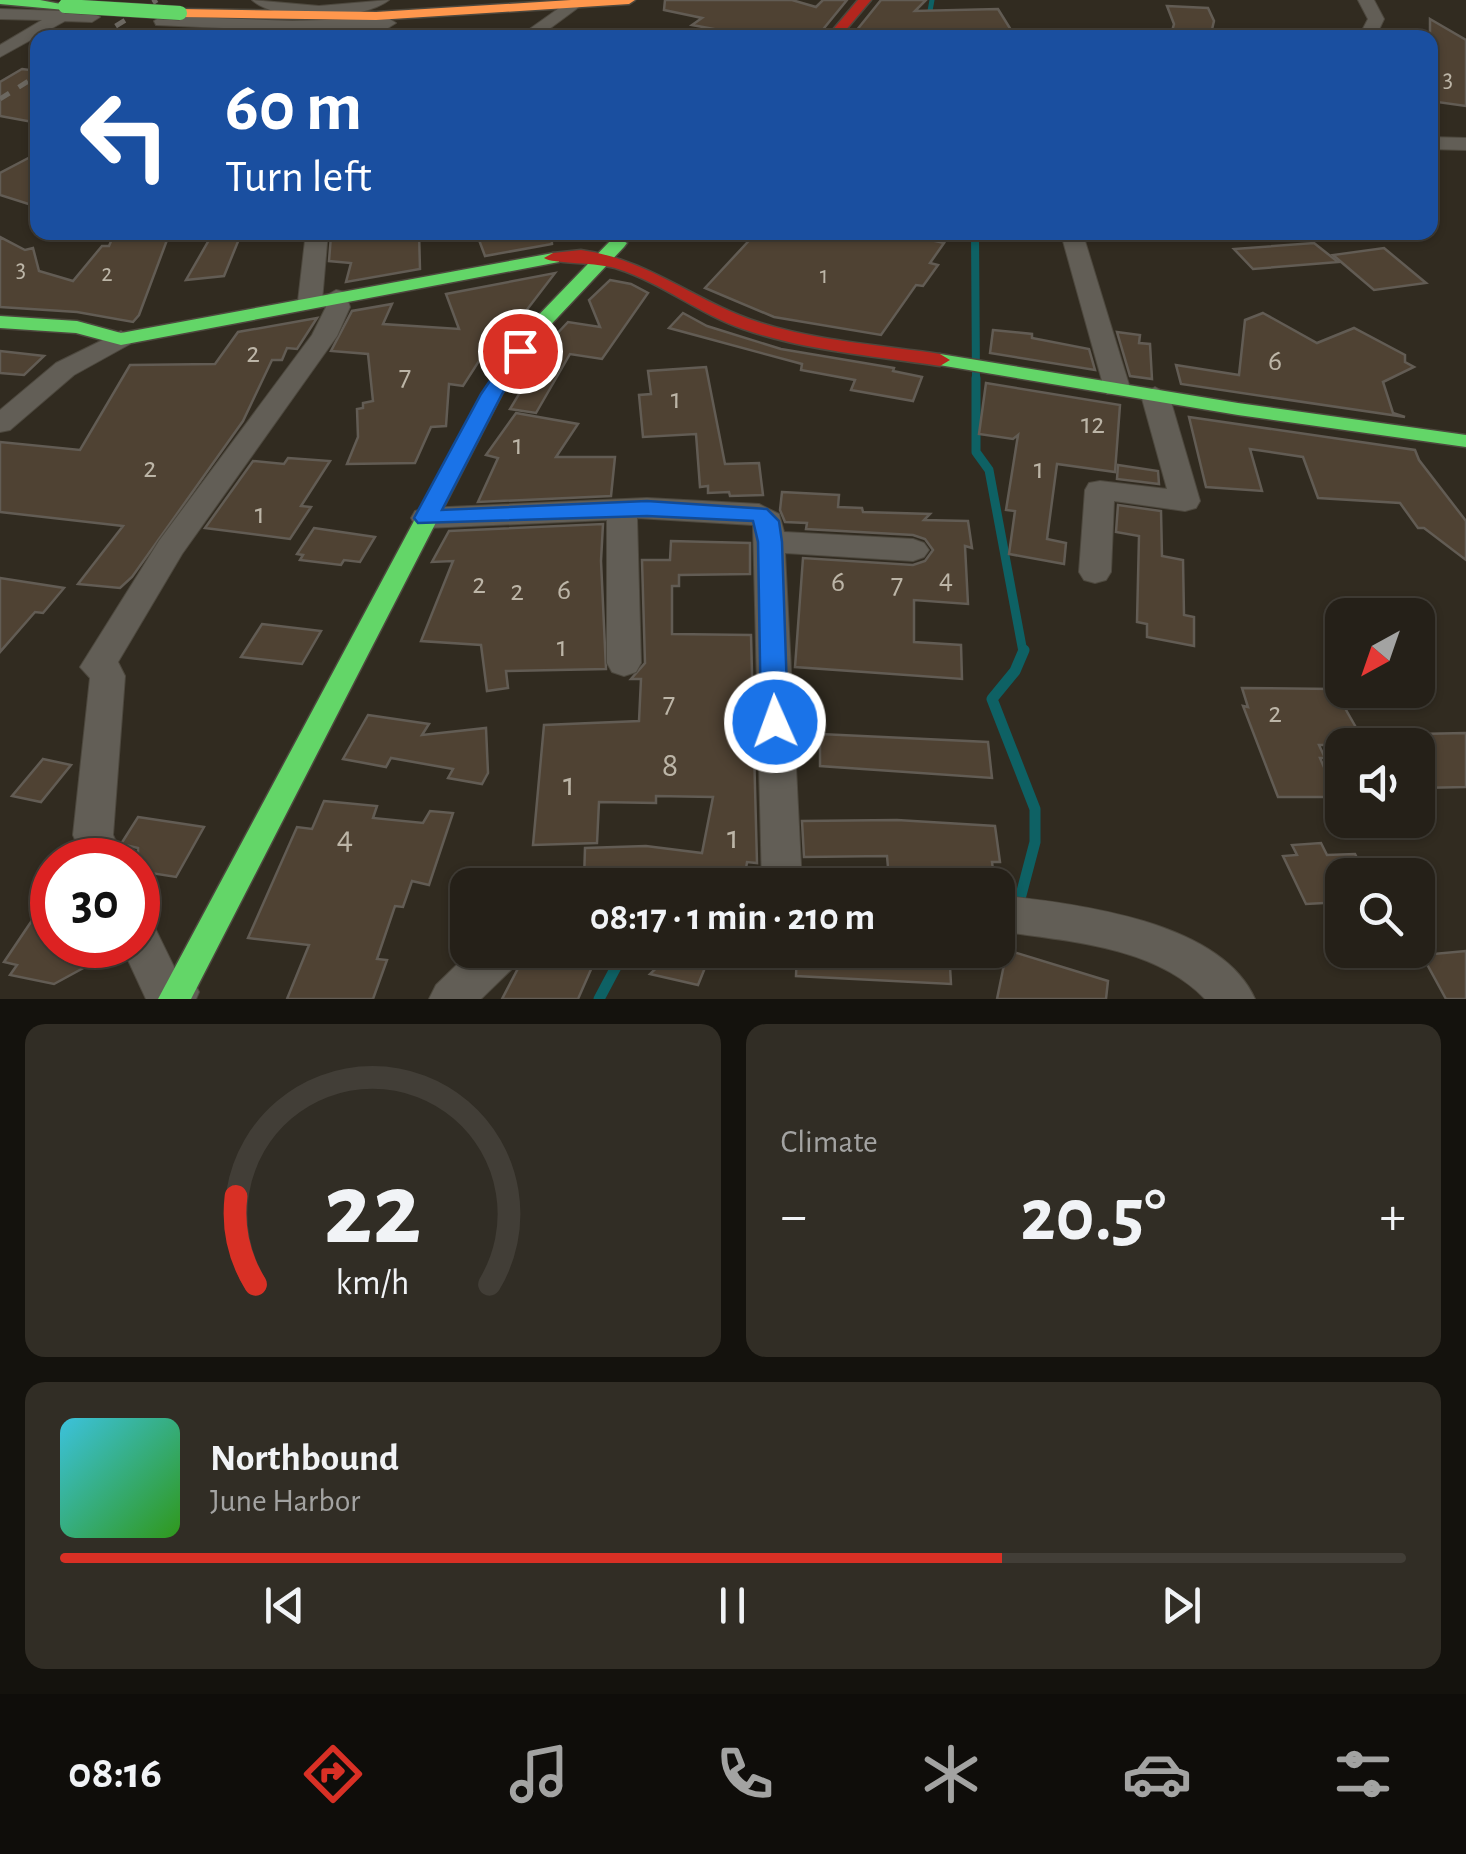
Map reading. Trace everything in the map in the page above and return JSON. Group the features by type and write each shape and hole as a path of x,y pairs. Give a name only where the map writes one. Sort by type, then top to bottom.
{"main road":[{"path":"0,3 175,13 376,16 629,0"},
{"path":"839,30 866,0"},
{"path":"175,996 492,394 520,351 621,240"},
{"path":"0,322 77,327 120,339 562,256 605,255 643,268 698,303 755,328 1156,395 1466,441"}],"street":[{"path":"175,13 281,18 374,4 521,0"},
{"path":"1366,0 1376,19 1370,30"},
{"path":"0,52 62,6"},
{"path":"0,14 62,6 111,18"},
{"path":"175,13 281,18 573,6"},
{"path":"537,30 573,6"},
{"path":"1438,143 1466,144"},
{"path":"94,838 108,676 97,667 170,548 324,336 338,307 323,299 318,240"},
{"path":"1074,240 1117,388"},
{"path":"0,424 65,369 120,339"},
{"path":"1095,572 1100,490 1185,501 1156,395"},
{"path":"426,518 647,508 759,514 768,521 781,868"},
{"path":"622,511 624,663"},
{"path":"770,542 913,550"},
{"path":"1015,917 1158,947 1187,958 1210,974 1234,999"},
{"path":"153,968 161,985 175,996"},
{"path":"451,999 483,968"}],"building":[{"path":"665,0 792,0 816,7 823,0 847,0 823,30 719,30 692,25 702,18 664,10"},
{"path":"881,0 926,0 915,11 998,9 1011,30 857,30"},
{"path":"1167,6 1208,8 1214,21 1212,30 1172,30"},
{"path":"1430,19 1466,40 1466,106 1438,102 1438,30 1430,30"},
{"path":"22,69 30,70 30,122 0,116 0,82"},
{"path":"30,157 30,204 0,195 0,173"},
{"path":"0,237 25,250 33,248 39,271 73,281 102,246 109,246 112,240 167,240 133,322 77,312 0,307"},
{"path":"209,240 239,240 224,276 186,280"},
{"path":"331,240 419,240 420,269 346,282 351,263 329,261"},
{"path":"479,240 552,240 552,244 485,256"},
{"path":"750,240 944,243 930,263 938,265 923,286 916,285 881,335 774,317 705,288"},
{"path":"1314,243 1338,262 1253,269 1234,249"},
{"path":"1384,248 1426,283 1374,290 1333,255"},
{"path":"555,273 516,324 504,322 463,386 449,384 446,426 431,427 415,463 347,464 358,437 357,409 373,401 368,354 331,351 352,311 392,304 383,324 459,329 446,294"},
{"path":"610,280 631,284 648,293 602,359 570,354 536,413 510,409 552,339 568,322 600,327 589,300"},
{"path":"683,313 707,326 781,349 894,368 893,371 922,377 913,401 851,390 855,380 801,370 802,364 669,328"},
{"path":"1263,313 1317,343 1354,328 1405,355 1405,362 1414,367 1383,382 1393,413 1405,417 1181,384 1176,365 1239,375 1245,320"},
{"path":"317,318 297,349 287,348 282,360 272,360 243,421 132,577 120,588 78,584 123,526 0,512 0,442 80,450 130,365 215,364 238,332"},
{"path":"993,330 1032,334 1032,338 1089,349 1095,370 990,353"},
{"path":"1117,332 1140,335 1139,343 1150,344 1152,379 1130,376"},
{"path":"0,351 44,356 24,375 0,373"},
{"path":"706,367 725,464 759,463 763,495 730,496 729,492 708,493 708,486 700,487 696,434 643,437 639,395 651,394 648,371"},
{"path":"986,383 1120,405 1115,472 1057,464 1047,539 1066,543 1064,564 1009,554 1015,511 1006,510 1018,435 1013,439 979,434"},
{"path":"516,413 578,424 556,457 615,457 611,496 478,502 498,458 486,455"},
{"path":"1189,417 1415,450 1466,521 1466,560 1424,528 1418,528 1400,503 1318,498 1303,457 1250,449 1262,491 1206,487"},
{"path":"288,458 330,461 301,506 311,507 290,539 205,528 253,461 284,464"},
{"path":"1118,465 1158,471 1159,484 1117,479"},
{"path":"782,492 839,495 838,507 862,508 863,512 930,514 924,520 968,521 972,548 965,546 968,604 914,600 914,642 961,645 962,679 795,667 803,558 913,565 925,561 933,550 925,539 913,535 806,529 807,523 785,522 780,510"},
{"path":"1118,505 1161,511 1162,556 1183,560 1184,615 1194,617 1194,646 1147,637 1147,624 1137,622 1139,536 1116,532"},
{"path":"603,524 606,669 506,671 508,688 487,691 481,645 421,641 453,561 432,562 449,531"},
{"path":"314,528 375,537 360,562 344,560 341,565 300,560 303,555 297,554"},
{"path":"671,541 750,543 750,574 679,575 679,586 672,586 672,634 751,635 757,863 747,862 746,868 584,868 585,848 646,846 702,853 713,797 656,796 656,803 599,802 597,843 533,845 544,725 639,721 641,679 631,679 645,663 642,560 670,560"},
{"path":"0,578 64,588 43,613 35,612 0,652"},
{"path":"262,624 321,631 302,664 241,657"},
{"path":"1242,688 1325,689 1325,708 1345,708 1356,728 1325,728 1325,745 1319,745 1325,758 1320,758 1325,769 1325,797 1278,797 1243,706 1248,707"},
{"path":"368,715 429,724 422,735 486,728 488,773 482,784 448,778 453,769 391,758 386,767 343,759"},
{"path":"1466,733 1466,787 1435,788 1435,734"},
{"path":"820,734 988,742 992,778 820,766"},
{"path":"43,759 71,765 41,802 12,796"},
{"path":"324,801 377,806 373,818 423,823 430,811 453,813 429,885 412,881 403,907 395,906 377,959 387,960 373,999 287,999 309,945 248,938 297,827 312,829"},
{"path":"138,817 204,827 176,877 160,874 160,838 125,838"},
{"path":"897,820 995,826 1000,862 992,862 993,868 888,868 887,856 804,857 802,821"},
{"path":"1321,843 1327,855 1355,854 1357,858 1325,858 1325,903 1306,904 1283,856 1297,855 1292,845"},
{"path":"30,923 30,968 83,968 54,984 10,975 17,965 4,962"},
{"path":"1466,951 1466,999 1446,999 1429,968 1435,968 1435,954"},
{"path":"1015,952 1108,981 1106,999 997,999 1003,968 1015,968"},
{"path":"518,968 592,968 578,999 502,999"},
{"path":"656,968 705,968 698,985 650,974"},
{"path":"796,968 950,968 951,984 796,976"}],"waterway":[{"path":"926,30 932,0"},
{"path":"975,240 976,380"},
{"path":"976,380 976,452 989,470 1023,652"},
{"path":"1021,895 1035,842 1035,809 992,699 1015,671 1024,650"},
{"path":"599,999 615,968"}],"railway":[{"path":"110,30 157,0"},
{"path":"0,99 30,80"}],"traffic: fast":[{"path":"0,0 65,6"},
{"path":"65,6 180,13"},
{"path":"174,999 492,394 535,330 618,243"},
{"path":"0,322 77,327 121,339 553,258"},
{"path":"940,360 1238,409 1466,441"}],"traffic: slow":[{"path":"180,13 376,16 629,0"}],"traffic: jam":[{"path":"839,30 865,0"},
{"path":"553,258 581,256 631,267 726,316 774,333 940,360"}],"route":[{"path":"520,351 492,394 426,518 647,508 759,514 768,521 770,542 775,722"}]}
